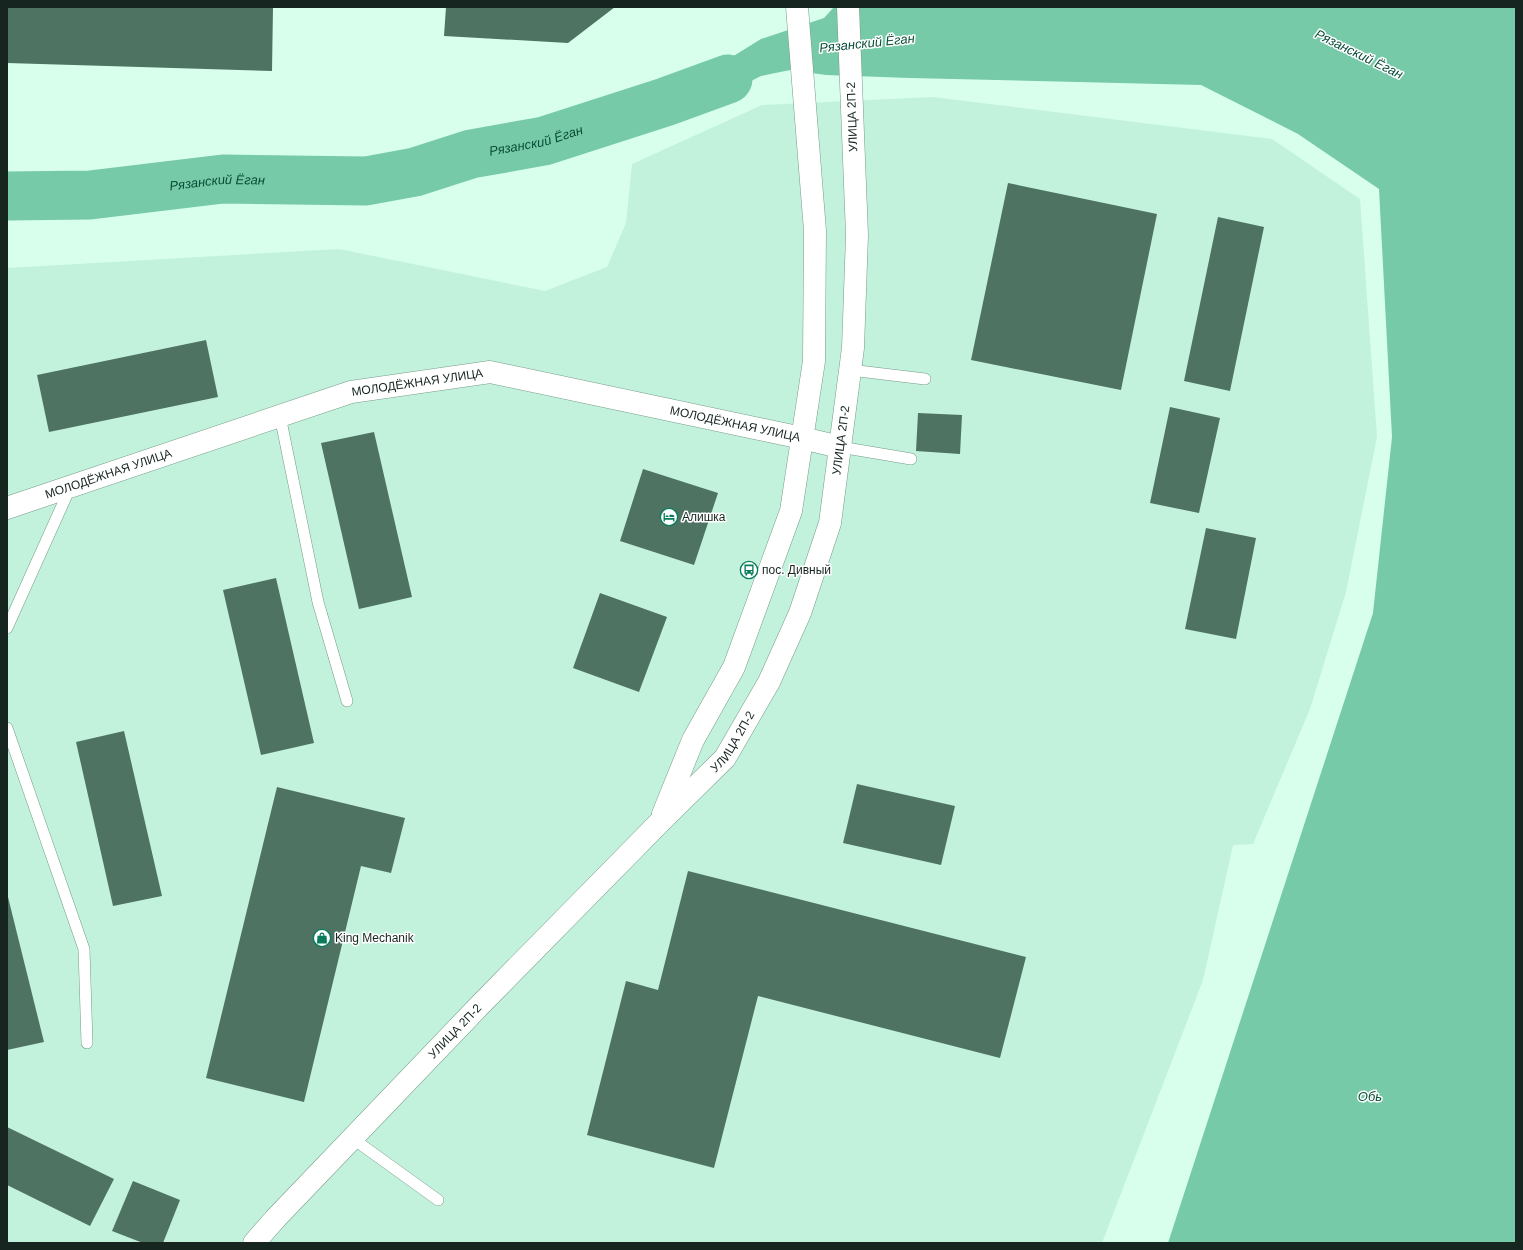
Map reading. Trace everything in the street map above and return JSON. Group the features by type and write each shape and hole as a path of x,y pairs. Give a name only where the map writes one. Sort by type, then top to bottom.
{"main road":[{"name":"УЛИЦА 2П-2","path":"660,822 693,740 734,667 791,511 814,360 816,231 797,7"},
{"name":"УЛИЦА 2П-2","path":"254,1243 275,1219 481,1004 725,758 770,682 800,613 830,523 853,348 857,235 848,7"},
{"name":"МОЛОДЁЖНАЯ УЛИЦА","path":"7,508 351,392 490,372 840,447"}],"lane":[{"path":"850,370 925,379"},
{"path":"280,416 318,602 348,701"},
{"path":"840,447 911,459"},
{"path":"7,628 70,487"},
{"path":"7,728 84,949 87,1043"},
{"path":"352,1138 438,1200"}],"shaded area":[{"path":"933,97 1272,139 1360,199 1377,437 1346,592 1310,709 1253,844 1233,845 1203,980 1102,1243 7,1243 7,268 339,249 545,291 607,267 626,223 632,164 762,105"}],"water":[{"name":"Обь","path":"834,7 1516,7 1516,1243 1168,1243 1373,613 1392,437 1379,189 1298,134 1201,85 826,75 790,70 761,76 721,96 669,118 665,102 665,85 711,70 761,39 824,18"}],"building":[{"path":"7,7 273,7 272,71 7,63"},
{"path":"446,7 615,7 568,43 444,36"},
{"path":"1008,183 1157,214 1121,390 971,360"},
{"path":"1218,217 1264,227 1230,391 1184,381"},
{"path":"206,340 218,397 49,432 37,375"},
{"path":"1170,407 1220,418 1199,513 1150,503"},
{"path":"918,413 962,415 960,454 916,451"},
{"path":"374,432 412,597 359,609 321,443"},
{"name":"Алишка","path":"643,469 718,493 694,565 620,541"},
{"path":"1206,528 1256,538 1236,639 1185,629"},
{"path":"276,578 314,743 261,755 223,590"},
{"path":"600,593 667,617 639,692 573,668"},
{"path":"124,731 162,896 113,906 76,742"},
{"path":"857,784 955,806 941,865 843,843"},
{"path":"277,787 405,818 391,873 361,866 304,1102 206,1078"},
{"path":"688,871 1026,957 1000,1058 758,996 714,1168 587,1135 626,981 658,990"},
{"path":"7,893 44,1042 7,1050"},
{"path":"7,1127 114,1179 90,1226 7,1185"},
{"path":"133,1181 180,1200 163,1243 143,1243 112,1231"}],"waterway":[{"name":"Рязанский Ёган","path":"7,196 90,195 223,179 366,181 415,172 471,154 544,141 665,102 728,79"}],"place":[{"name":"Алишка","path":"669,517"},
{"name":"пос. Дивный","path":"749,570"},
{"name":"King Mechanik","path":"322,938"}]}
